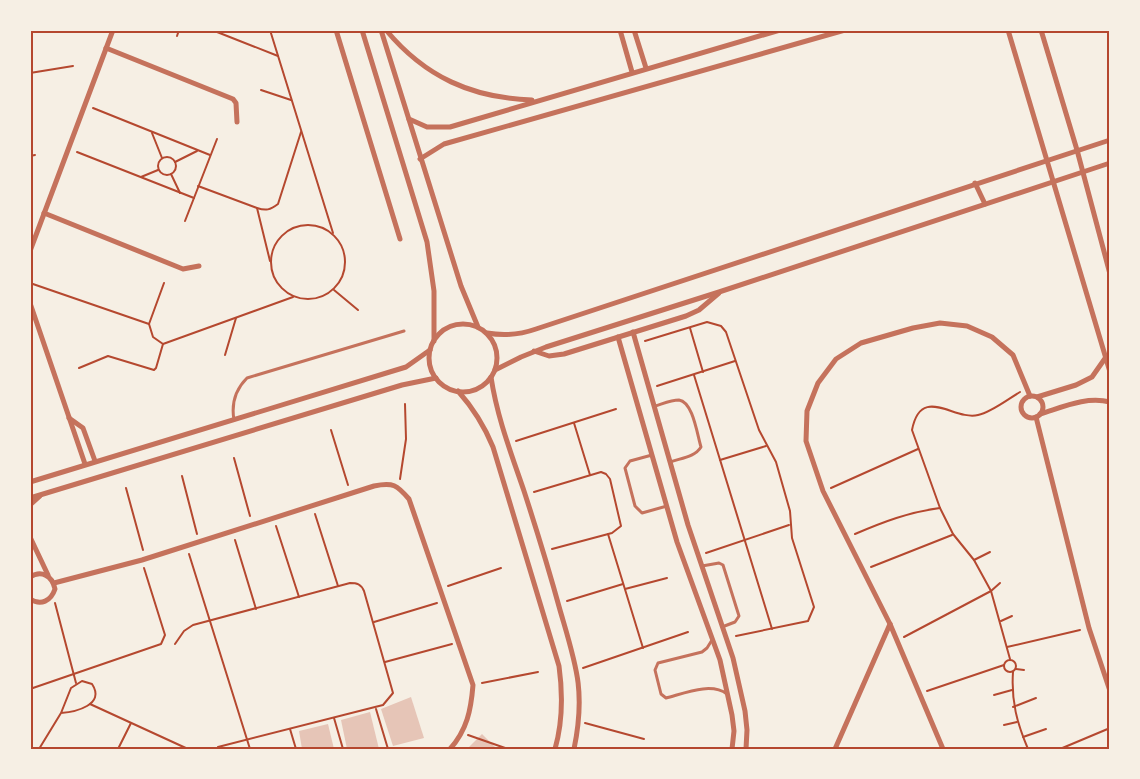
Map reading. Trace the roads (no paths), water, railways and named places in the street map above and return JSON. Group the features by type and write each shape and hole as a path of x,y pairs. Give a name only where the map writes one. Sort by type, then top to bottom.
{"street":[{"path":"30,251 113,30"},
{"path":"336,30 400,239"},
{"path":"362,30 427,242 434,291 434,341"},
{"path":"381,30 461,286 478,327"},
{"path":"386,30 398,45 421,65 447,81 476,93 537,100"},
{"path":"620,30 632,72"},
{"path":"634,30 646,68"},
{"path":"409,119 427,127 450,127 780,30"},
{"path":"420,159 444,144 844,30"},
{"path":"1008,30 1110,372"},
{"path":"1041,30 1077,150 1110,274"},
{"path":"106,48 233,99 236,103 237,122"},
{"path":"487,333 503,335 528,332 1110,140"},
{"path":"495,370 534,351 1110,164"},
{"path":"975,183 985,204"},
{"path":"44,213 183,269 199,266"},
{"path":"534,351 556,356 618,337 699,310 719,292"},
{"path":"30,303 85,464"},
{"path":"943,749 890,624 823,492 806,441 807,411 818,383 836,359 861,343 940,323 967,326 992,337 1013,355 1030,396"},
{"path":"466,324 478,327 487,333 494,344 497,357 495,370 482,386 471,391 450,389 436,378 430,365 430,350 434,341 442,332 453,326 466,324"},
{"path":"633,332 701,566 726,639 745,711 746,749"},
{"path":"618,337 677,542 720,660 734,731 732,749"},
{"path":"30,482 406,367 430,350"},
{"path":"1106,357 1092,377 1076,385 1037,397 1025,398 1020,407 1026,416 1038,416 1081,401 1100,399 1110,402"},
{"path":"491,377 500,422 543,551 577,670 580,696 579,722 574,749"},
{"path":"30,498 402,385 436,378"},
{"path":"458,391 473,408 484,426 492,447 559,666 563,699 560,732 555,749"},
{"path":"1037,397 1043,407 1038,416 1089,628 1110,691"},
{"path":"69,418 83,428 95,461"},
{"path":"54,583 144,560 386,483 399,487 409,499 473,685 471,710 462,733 450,749"},
{"path":"30,505 41,495"},
{"path":"30,537 54,583 53,594 44,602 38,603 30,599"},
{"path":"30,577 40,573 49,577"},
{"path":"835,749 890,624"},
{"path":"710,631 722,627"}],"lane":[{"path":"234,420 234,397 247,378 404,331"},
{"path":"654,406 676,400 683,401 690,406 701,447 692,455 670,462"},
{"path":"653,454 630,461 625,472 638,511 642,513 668,506"},
{"path":"701,566 719,563 723,565 739,616 735,622 722,627"},
{"path":"712,638 711,644 702,652 658,663 655,670 661,694 666,698 709,688 722,690 727,694"}]}
